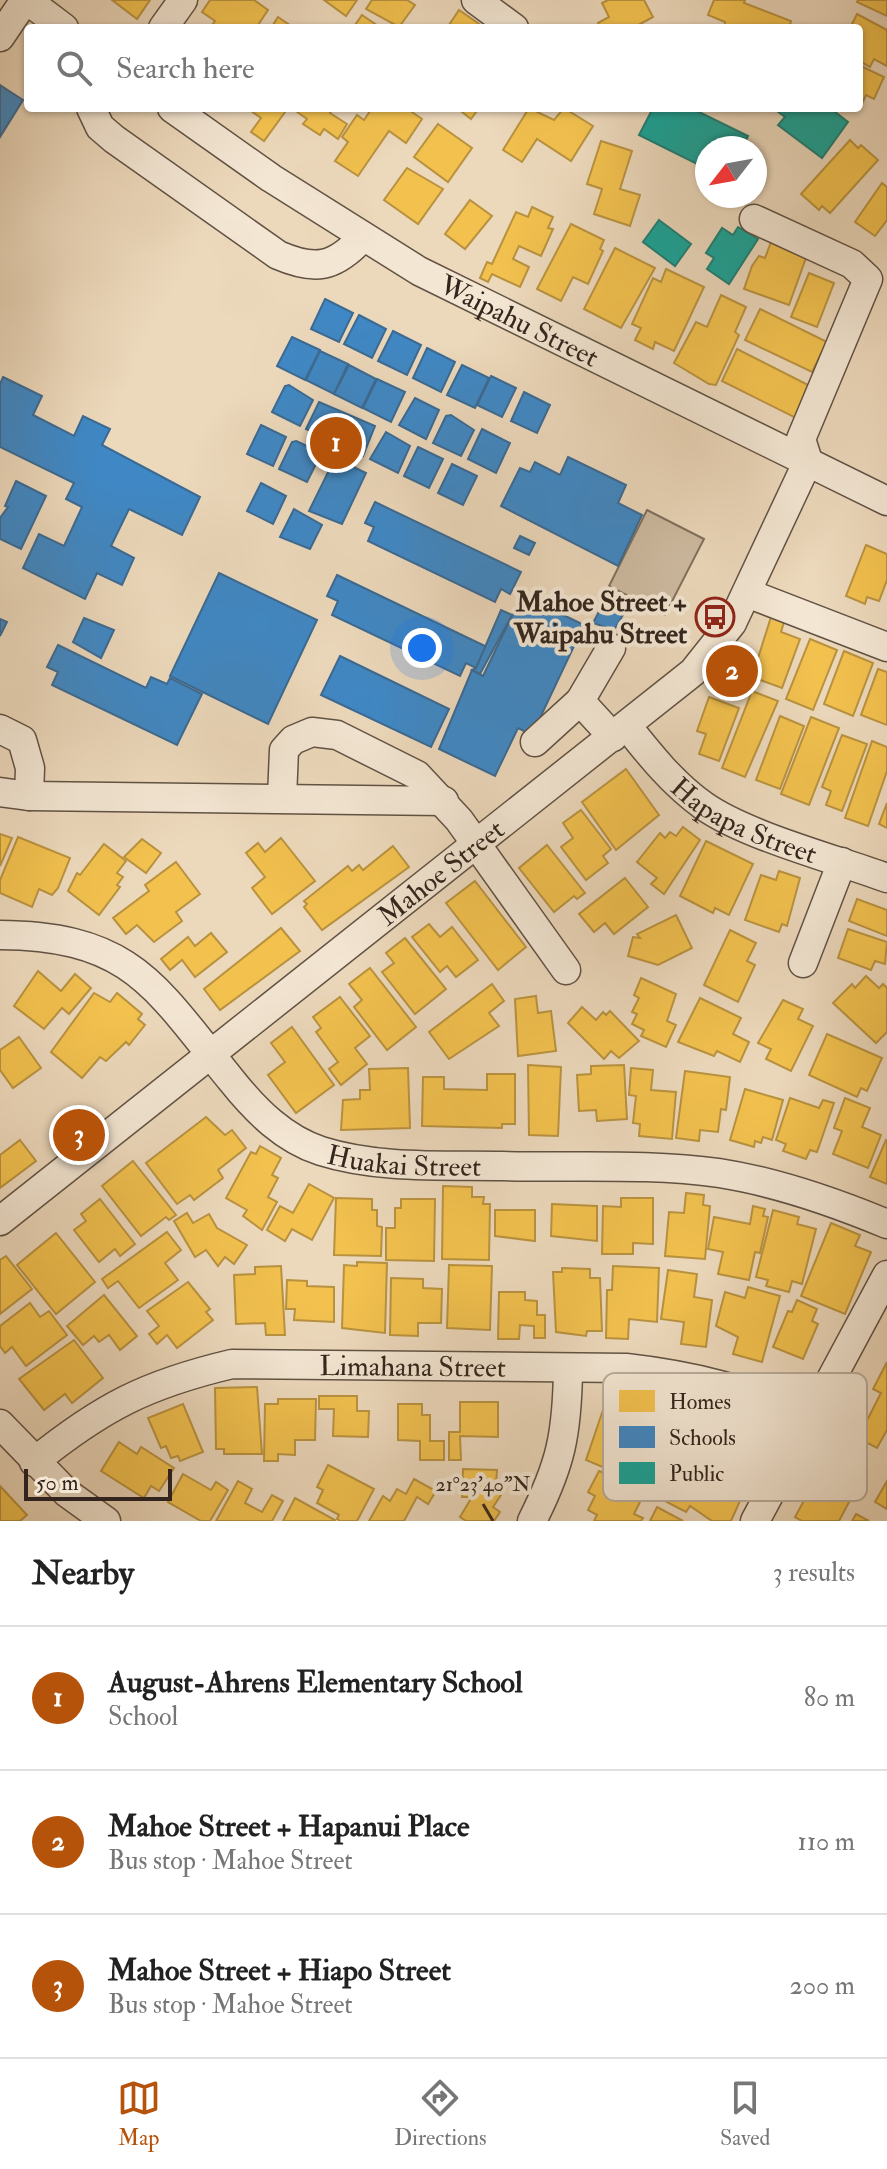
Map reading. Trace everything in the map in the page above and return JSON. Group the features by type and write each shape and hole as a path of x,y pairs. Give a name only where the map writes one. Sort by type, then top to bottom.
{"street":[{"path":"0,37 26,0 59,24"},
{"path":"166,24 183,0"},
{"path":"476,0 509,24"},
{"path":"93,112 100,127 114,139 278,255 303,266 325,264 345,257 362,238"},
{"name":"Waipahu Street","path":"178,112 362,238 480,303 887,501"},
{"path":"754,219 852,264 868,279 801,439 808,461"},
{"name":"Mahoe Street","path":"0,1221 693,672 712,651 747,593 808,461"},
{"path":"747,593 887,647"},
{"path":"535,742 580,701 611,648"},
{"name":"Hapapa Street","path":"580,701 620,731 706,808 771,837 887,878"},
{"path":"0,729 22,740 30,768 29,796"},
{"path":"282,798 284,750 293,740 312,732 337,735 383,755 417,775 444,801 566,970"},
{"path":"0,792 29,796 444,801"},
{"path":"803,963 842,862"},
{"name":"Huakai Street","path":"0,935 63,939 89,946 131,966 157,990 269,1121 289,1137 320,1151 390,1163 720,1173 841,1205 887,1224"},
{"path":"835,1373 887,1275"},
{"name":"Limahana Street","path":"34,1462 101,1411 134,1393 183,1375 232,1364 568,1370 626,1368 669,1373"},
{"path":"532,1521 556,1474 566,1427 568,1370"},
{"path":"0,1424 67,1493 106,1521"},
{"path":"755,1521 766,1501"}],"shaded area":[{"path":"647,510 704,539 665,615 609,586"}],"building: Homes":[{"path":"112,0 150,0 137,19"},
{"path":"210,0 254,0 268,10 259,24 213,24 215,21 202,12"},
{"path":"324,0 357,0 346,16"},
{"path":"372,0 407,0 415,5 401,24 394,24 366,9"},
{"path":"608,0 644,0 653,17 640,24 599,24 609,17 602,3"},
{"path":"714,0 745,0 744,3 791,21 790,24 725,24 708,15"},
{"path":"887,0 887,16 857,2"},
{"path":"459,10 479,24 450,24"},
{"path":"857,14 887,30 887,66 874,59 870,67 863,63 863,24 852,24"},
{"path":"362,15 375,24 356,24"},
{"path":"278,17 288,24 274,24"},
{"path":"863,67 884,77 874,99 866,95 863,102"},
{"path":"253,112 285,112 264,141 251,132 261,118"},
{"path":"297,112 331,112 347,124 338,139 324,129 320,135 303,124 307,119"},
{"path":"369,112 412,112 422,119 406,143 389,131 358,176 335,161 348,142 342,137 357,115 364,120"},
{"path":"462,112 476,112 471,119"},
{"path":"527,112 537,112 554,120 561,112 570,112 593,126 571,161 537,139 522,162 503,150"},
{"path":"438,124 472,148 448,182 414,157"},
{"path":"850,140 878,160 830,213 822,206 819,210 801,194"},
{"path":"601,141 632,151 620,189 640,195 630,226 594,214 602,189 587,184"},
{"path":"407,168 443,189 418,224 384,200"},
{"path":"882,183 887,187 887,220 875,236 855,222"},
{"path":"470,200 492,216 465,249 445,234"},
{"path":"532,207 553,217 548,228 553,229 541,256 519,246 513,259 529,267 520,287 492,274 488,282 480,278 487,262 492,264 516,212 528,217"},
{"path":"571,224 604,240 600,249 603,251 588,284 573,277 561,301 537,289"},
{"path":"771,242 807,255 789,305 744,289 752,266 759,256 765,258"},
{"path":"615,248 655,268 621,328 584,309"},
{"path":"666,269 704,287 674,351 655,342 653,349 635,340 641,328 632,324 653,278 661,282"},
{"path":"809,273 834,283 817,327 791,317"},
{"path":"721,295 746,307 735,332 739,335 716,385 674,363 696,322 707,327"},
{"path":"760,309 827,342 812,372 745,340"},
{"path":"737,349 812,387 796,418 722,381"},
{"path":"866,545 887,554 887,580 879,601 867,597 865,604 846,596"},
{"path":"771,617 784,622 781,632 800,639 782,688 752,677"},
{"path":"810,639 837,650 813,710 786,699"},
{"path":"844,651 873,663 853,716 824,704"},
{"path":"878,669 887,672 887,725 861,715"},
{"path":"752,691 778,701 745,777 722,768"},
{"path":"709,697 739,708 719,761 699,754 706,734 697,731"},
{"path":"780,716 804,726 780,789 756,780"},
{"path":"811,717 839,728 809,805 781,794"},
{"path":"842,735 867,744 842,811 826,805 831,791 822,787"},
{"path":"872,741 887,747 887,771 868,826 845,818"},
{"path":"626,769 659,815 616,850 582,802"},
{"path":"887,803 887,828 879,824"},
{"path":"581,810 611,849 603,856 608,863 586,880 561,847 573,838 563,823"},
{"path":"683,827 700,840 664,894 651,884 657,878 637,862 660,833 665,838 670,832 676,836"},
{"path":"0,834 12,838 0,866"},
{"path":"18,837 70,858 58,888 52,895 39,889 32,907 0,893 0,880"},
{"path":"281,838 315,881 272,914 252,888 265,877 246,853 258,843 265,852"},
{"path":"142,839 161,853 146,873 124,857"},
{"path":"706,841 753,864 729,915 715,908 713,913 680,896"},
{"path":"104,844 126,861 117,873 123,877 117,885 120,887 99,915 68,891 77,873 80,875"},
{"path":"547,845 585,893 577,899 574,896 554,912 519,868"},
{"path":"393,846 409,867 322,930 304,907 307,904 304,901 348,866 352,871 359,865 363,870"},
{"path":"176,862 200,894 176,912 182,921 154,942 137,925 126,934 113,918 149,891 145,885"},
{"path":"779,871 800,878 787,926 782,924 779,932 745,920 761,875 776,880"},
{"path":"625,878 648,907 614,934 605,923 594,932 579,914"},
{"path":"475,881 526,947 498,970 446,903"},
{"path":"857,899 887,910 887,936 849,921"},
{"path":"676,915 692,948 658,965 628,956 633,937 640,938 637,934"},
{"path":"429,924 440,937 452,927 478,960 456,977 447,966 440,972 412,937"},
{"path":"281,928 300,951 220,1010 204,989"},
{"path":"848,929 887,942 885,964 875,961 871,970 838,958"},
{"path":"730,930 756,943 747,961 755,965 738,1002 704,985"},
{"path":"211,933 227,952 195,977 182,960 170,970 161,959 188,937 195,946"},
{"path":"405,938 446,989 415,1014 382,972 394,963 386,953"},
{"path":"370,968 416,1027 387,1050 354,1007 362,1000 349,984"},
{"path":"38,971 61,991 75,974 91,988 69,1014 62,1008 44,1029 14,1006"},
{"path":"866,976 879,988 883,984 887,988 887,1032 876,1043 833,1003 852,984 855,988"},
{"path":"641,978 676,994 667,1021 676,1025 666,1047 641,1036 644,1030 632,1024 637,1014 632,1012 639,998 634,995"},
{"path":"492,984 504,1001 489,1013 499,1026 449,1059 429,1032"},
{"path":"94,993 110,1002 117,993 142,1014 138,1019 145,1025 129,1045 126,1042 106,1061 100,1057 82,1078 51,1052"},
{"path":"536,996 538,1013 551,1011 556,1051 518,1056 515,999"},
{"path":"340,997 370,1036 355,1048 367,1064 341,1085 329,1069 338,1062 316,1032 321,1028 313,1017"},
{"path":"700,998 741,1018 733,1034 749,1042 740,1062 717,1051 714,1056 678,1042"},
{"path":"783,1000 803,1009 798,1019 813,1026 791,1071 766,1059 771,1049 758,1043"},
{"path":"582,1007 596,1020 603,1012 606,1015 610,1011 639,1041 619,1058 611,1051 604,1059 568,1023"},
{"path":"292,1027 334,1085 296,1113 268,1075 285,1062 271,1043"},
{"path":"827,1034 882,1058 867,1091 861,1088 857,1097 809,1075"},
{"path":"19,1037 41,1068 13,1088 0,1070 0,1050"},
{"path":"528,1065 561,1067 558,1136 529,1135"},
{"path":"624,1065 627,1119 597,1121 596,1110 579,1111 577,1075 591,1074 591,1066"},
{"path":"408,1068 410,1128 341,1130 343,1100 360,1099 360,1090 370,1090 369,1069"},
{"path":"631,1068 653,1070 651,1090 676,1092 672,1139 639,1136 640,1124 633,1123 636,1096 629,1095"},
{"path":"685,1071 730,1077 726,1110 721,1109 718,1132 700,1130 699,1141 676,1138"},
{"path":"487,1074 515,1074 515,1124 502,1124 502,1128 422,1126 423,1077 444,1077 444,1089 487,1090"},
{"path":"745,1089 783,1100 772,1140 763,1137 761,1143 755,1141 754,1147 730,1140"},
{"path":"790,1098 819,1108 823,1100 834,1103 817,1152 810,1150 806,1159 783,1151 786,1144 776,1140"},
{"path":"845,1098 870,1108 862,1127 881,1135 868,1168 833,1154 842,1131 834,1128"},
{"path":"206,1117 225,1135 232,1130 246,1148 218,1170 223,1178 194,1200 190,1195 177,1204 146,1163"},
{"path":"20,1140 36,1161 0,1188 0,1155"},
{"path":"887,1141 887,1184 870,1177"},
{"path":"260,1146 281,1158 272,1175 278,1178 268,1197 277,1202 262,1230 243,1216 247,1210 226,1198 251,1152 256,1154"},
{"path":"133,1161 176,1215 169,1220 166,1217 141,1236 102,1186"},
{"path":"309,1184 334,1198 312,1240 292,1229 285,1241 267,1230 280,1206 293,1213"},
{"path":"443,1186 472,1187 472,1197 484,1197 483,1204 490,1204 489,1260 442,1259"},
{"path":"686,1193 704,1195 703,1205 710,1206 705,1259 665,1256 669,1212 684,1213"},
{"path":"336,1198 372,1199 372,1210 377,1210 377,1226 382,1227 381,1256 334,1255"},
{"path":"621,1198 653,1198 653,1244 633,1243 633,1254 602,1254 603,1206 621,1207"},
{"path":"100,1199 135,1244 120,1256 115,1249 99,1262 74,1230 86,1221 81,1214"},
{"path":"401,1199 435,1199 434,1261 386,1260 386,1228 395,1228 395,1208 401,1208"},
{"path":"552,1204 597,1206 597,1241 551,1236"},
{"path":"753,1206 765,1209 763,1216 768,1217 760,1253 755,1252 749,1280 718,1274 723,1252 708,1249 714,1217 750,1224"},
{"path":"495,1210 535,1210 535,1241 495,1236"},
{"path":"773,1210 799,1217 797,1224 816,1229 802,1284 792,1281 789,1292 766,1286 768,1280 756,1277"},
{"path":"187,1213 193,1223 209,1214 217,1228 247,1245 234,1264 225,1257 218,1266 206,1250 195,1257 174,1221"},
{"path":"831,1223 860,1235 855,1246 871,1252 845,1314 801,1296"},
{"path":"167,1232 181,1250 165,1263 178,1280 139,1308 118,1281 108,1288 102,1279"},
{"path":"56,1233 95,1282 56,1314 17,1265"},
{"path":"6,1256 32,1289 0,1314 0,1260"},
{"path":"357,1262 387,1263 385,1333 342,1328 344,1265 357,1266"},
{"path":"449,1265 492,1266 490,1330 447,1328"},
{"path":"281,1266 285,1335 266,1335 265,1323 236,1324 234,1275 255,1274 255,1267"},
{"path":"613,1266 659,1268 657,1322 629,1319 628,1339 606,1338 607,1290 612,1290"},
{"path":"562,1268 590,1269 590,1278 600,1278 602,1331 587,1331 586,1336 556,1332 553,1272 562,1272"},
{"path":"668,1270 697,1274 694,1297 712,1300 706,1347 681,1344 684,1322 661,1319"},
{"path":"391,1278 423,1279 423,1288 442,1289 441,1323 418,1323 418,1336 390,1335"},
{"path":"287,1280 307,1281 307,1286 334,1287 334,1322 294,1320 295,1309 286,1309"},
{"path":"188,1282 210,1309 206,1312 213,1320 177,1348 167,1335 157,1344 149,1334 159,1326 147,1311"},
{"path":"748,1287 780,1296 762,1362 733,1354 738,1337 716,1326 725,1292 745,1298"},
{"path":"499,1292 525,1292 525,1300 537,1301 537,1315 545,1315 545,1338 534,1338 534,1326 520,1325 519,1339 498,1339"},
{"path":"104,1295 137,1336 120,1350 109,1335 99,1342 94,1336 83,1345 67,1326"},
{"path":"797,1300 817,1309 812,1321 818,1324 803,1359 773,1347 788,1311 792,1312"},
{"path":"30,1303 40,1317 49,1311 67,1335 26,1366 12,1347 5,1353 0,1346 0,1326"},
{"path":"74,1340 103,1378 72,1403 65,1394 44,1410 19,1379"},
{"path":"887,1362 887,1430 877,1448 867,1443 867,1420 881,1393 873,1389"},
{"path":"257,1387 262,1454 224,1454 224,1449 216,1449 215,1388"},
{"path":"319,1396 357,1396 357,1411 369,1411 368,1437 333,1436 334,1409 319,1409"},
{"path":"278,1399 316,1399 315,1440 295,1440 295,1455 278,1454 278,1461 264,1461 265,1404 278,1404"},
{"path":"460,1402 498,1402 498,1437 460,1436 461,1460 449,1460 449,1432 460,1432"},
{"path":"183,1404 203,1452 180,1461 178,1456 171,1458 166,1446 161,1448 148,1418"},
{"path":"398,1404 422,1404 422,1415 430,1415 430,1441 444,1441 444,1460 420,1460 420,1441 398,1440"},
{"path":"603,1410 603,1467 586,1460"},
{"path":"119,1442 137,1454 141,1447 174,1468 159,1491 151,1486 144,1498 101,1471"},
{"path":"328,1465 374,1489 357,1521 340,1521 337,1519 339,1515 317,1503 323,1490 317,1487"},
{"path":"463,1469 497,1470 496,1484 489,1484 488,1487 501,1495 493,1507 500,1512 494,1521 466,1521 460,1517 472,1497 462,1497"},
{"path":"599,1471 603,1473 603,1501 640,1501 634,1514 643,1518 641,1521 594,1521 597,1515 588,1510 595,1496 588,1492"},
{"path":"183,1474 211,1490 216,1482 228,1490 210,1521 201,1521 168,1502"},
{"path":"414,1479 436,1491 428,1504 417,1497 404,1521 369,1521 383,1496 390,1501 397,1489 406,1494"},
{"path":"238,1481 252,1489 245,1503 262,1512 272,1495 283,1501 272,1521 216,1521"},
{"path":"887,1481 887,1509 875,1502"},
{"path":"0,1486 27,1515 20,1521 0,1521"},
{"path":"295,1498 335,1520 335,1521 283,1521"},
{"path":"665,1501 740,1501 731,1521 712,1521 690,1506 686,1512"},
{"path":"804,1501 850,1501 839,1521 802,1521 795,1517"},
{"path":"657,1507 683,1521 650,1521"},
{"path":"856,1514 869,1521 852,1521"}],"building: Schools":[{"path":"0,85 23,100 0,137"},
{"path":"325,299 353,313 339,342 311,329"},
{"path":"359,315 386,329 372,358 344,344"},
{"path":"393,331 421,345 407,375 378,361"},
{"path":"292,337 320,350 305,380 277,366"},
{"path":"427,348 455,362 441,392 413,378"},
{"path":"320,351 348,364 334,394 306,380"},
{"path":"349,365 376,379 362,408 334,394"},
{"path":"462,365 489,378 475,408 447,395"},
{"path":"491,376 516,388 502,417 477,405"},
{"path":"3,377 42,396 33,415 74,436 83,416 110,429 102,445 200,497 182,535 129,509 111,546 134,558 122,585 97,573 85,599 23,568 39,534 64,546 82,507 66,499 74,483 0,447 0,384"},
{"path":"377,379 405,392 391,422 363,408"},
{"path":"289,385 313,400 300,426 272,412 285,386"},
{"path":"524,392 550,405 537,433 511,421"},
{"path":"415,398 439,410 426,439 399,425"},
{"path":"319,402 375,426 363,456 306,429"},
{"path":"451,415 474,430 461,456 433,443 446,416"},
{"path":"261,425 286,437 273,466 247,454"},
{"path":"482,429 510,443 496,473 468,459"},
{"path":"386,432 410,446 398,473 370,459"},
{"path":"292,442 318,451 320,456 307,482 279,469"},
{"path":"418,447 443,459 429,488 404,476"},
{"path":"568,457 626,485 618,503 642,515 618,566 501,506 520,468 530,472 535,462 560,475"},
{"path":"335,458 366,473 342,524 309,511"},
{"path":"452,464 477,476 463,505 438,493"},
{"path":"16,481 46,496 21,549 0,539 0,518 8,507 5,506"},
{"path":"261,483 286,496 273,524 247,511"},
{"path":"375,502 521,572 510,594 501,589 495,602 368,541 374,527 365,523"},
{"path":"294,509 322,525 310,549 280,537"},
{"path":"520,536 535,543 529,555 514,548"},
{"path":"219,573 317,620 268,724 170,676"},
{"path":"337,575 487,647 476,668 466,663 460,676 332,615 338,601 327,596"},
{"path":"522,595 584,625 532,735 518,728 495,776 439,749 472,670 483,676"},
{"path":"603,604 623,615 614,630 593,623"},
{"path":"501,610 512,615 480,674 472,670 476,668"},
{"path":"84,618 114,630 101,658 73,642"},
{"path":"0,619 7,622 0,636"},
{"path":"58,645 146,688 151,677 167,684 170,678 202,694 177,745 52,685 58,672 47,667"},
{"path":"340,656 449,709 431,747 321,695"}],"building: Public":[{"path":"651,112 699,112 748,136 695,136 695,163 639,135"},
{"path":"778,112 835,112 848,122 822,158 778,125 785,117"},
{"path":"659,220 691,244 675,266 643,242"},
{"path":"738,227 758,239 729,284 707,269 714,258 706,253 722,228 733,235"}],"place":[{"name":"August-Ahrens Elementary School","path":"336,443"},
{"name":"Mahoe Street + Waipahu Street","path":"715,617"},
{"name":"Mahoe Street + Hapanui Place","path":"732,671"},
{"name":"Mahoe Street + Hiapo Street","path":"79,1135"}]}
